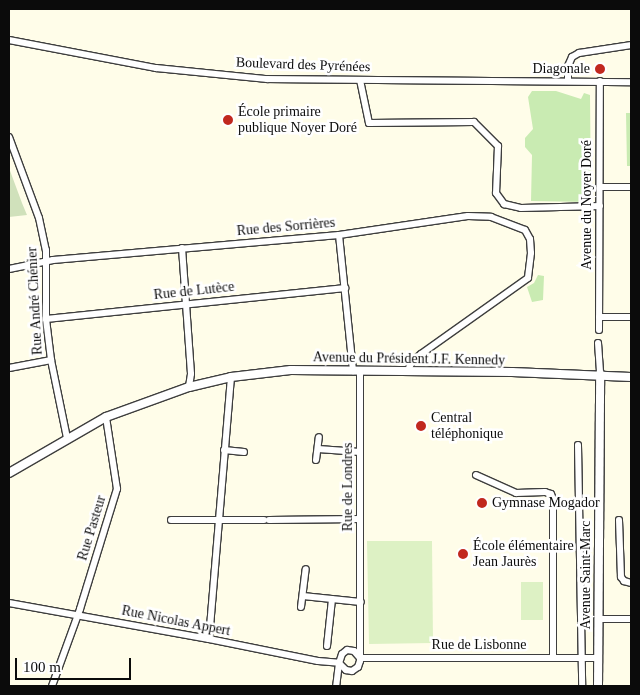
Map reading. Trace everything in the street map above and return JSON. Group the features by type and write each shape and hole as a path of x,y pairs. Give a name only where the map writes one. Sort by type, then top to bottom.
{"street":[{"name":"Boulevard des Pyrénées","path":"9,40 156,68 267,79 631,82"},
{"path":"568,80 568,66 572,57 580,53 631,45"},
{"path":"360,80 368,123 474,122 498,146 496,193 504,204 521,208 600,206"},
{"name":"Avenue du Noyer Doré","path":"599,330 600,81"},
{"name":"Rue André Chénier","path":"9,137 39,218 46,250 46,319 51,360 66,438"},
{"path":"600,187 631,187"},
{"name":"Rue des Sorrières","path":"9,269 46,262 339,235 468,216 491,217 525,230 530,238 531,253 528,278 421,354 412,362 407,372"},
{"name":"Rue de Londres","path":"339,235 357,371 360,452 360,658"},
{"path":"182,248 191,374 189,387"},
{"name":"Rue de Lutèce","path":"46,319 345,288"},
{"path":"599,317 631,317"},
{"path":"598,343 600,374"},
{"path":"9,368 51,360"},
{"name":"Avenue du Président J.F. Kennedy","path":"9,472 106,417 189,387 231,377 291,370 600,374 631,377"},
{"name":"Avenue Saint-Marc","path":"598,686 600,374"},
{"path":"209,639 231,377"},
{"name":"Rue Pasteur","path":"52,686 78,615 117,489 106,417"},
{"path":"316,460 319,437"},
{"name":"Avenue Saint-Marc","path":"578,445 582,686"},
{"path":"318,449 360,452"},
{"path":"224,450 244,452"},
{"path":"476,475 516,493 545,492 551,494 553,499 553,658"},
{"path":"171,520 360,519"},
{"path":"620,520 621,577 624,581 631,583"},
{"path":"301,607 306,570"},
{"path":"303,596 361,602"},
{"path":"327,646 332,599"},
{"name":"Rue Nicolas Appert","path":"9,603 209,639 318,662 339,663"},
{"path":"599,619 631,619"},
{"path":"336,685 342,654 350,650 360,636"},
{"path":"336,685 349,671 358,667 360,658 356,652 350,650"},
{"name":"Rue de Lisbonne","path":"360,658 599,658"},
{"path":"339,663 349,671"}],"green space":[{"path":"532,91 556,91 581,99 584,93 590,95 591,202 531,201 532,155 525,147 525,138 533,129 528,97"},
{"path":"626,113 631,113 631,166 627,166"},
{"path":"9,168 22,203 27,215 9,217"},
{"path":"538,275 544,276 543,300 532,302 527,287 534,283"},
{"path":"367,541 432,541 433,643 369,644"},
{"path":"521,582 543,582 543,620 521,620"}],"place":[{"name":"Diagonale","path":"600,69"},
{"name":"École primaire publique Noyer Doré","path":"228,120"},
{"name":"Central téléphonique","path":"421,426"},
{"name":"Gymnase Mogador","path":"482,503"},
{"name":"École élémentaire Jean Jaurès","path":"463,554"}]}
